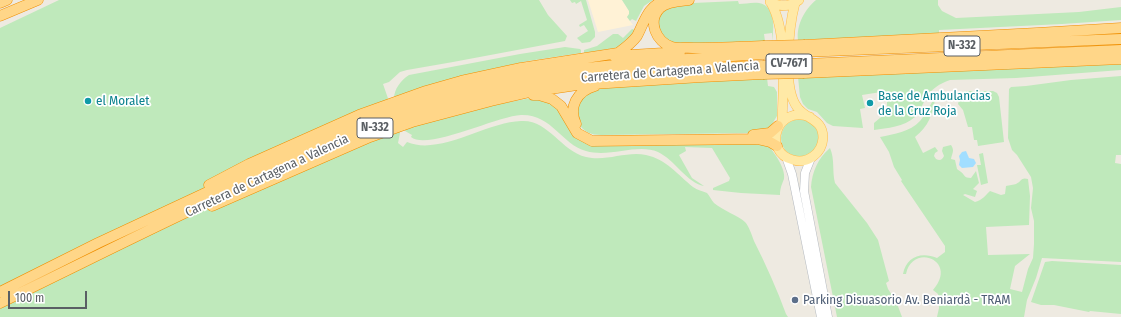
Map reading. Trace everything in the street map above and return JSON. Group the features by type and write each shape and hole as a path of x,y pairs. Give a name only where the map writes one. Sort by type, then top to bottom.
{"highway":[{"path":"0,3 7,0"},
{"path":"0,16 38,0"},
{"name":"N-332","path":"131,228 249,164 359,115 426,91 461,81 521,68 618,53 630,45 637,36 645,17 651,8 659,2 666,0"},
{"name":"N-332","path":"689,0 666,4 660,8 655,16 654,24 655,33 661,42 672,47 763,50"},
{"name":"N-332","path":"804,48 1121,28"},
{"name":"N-332","path":"1037,33 1121,34"},
{"name":"Carretera de Cartagena a Valencia","path":"0,303 15,290 98,243 306,146 402,108 452,93 510,79 584,67 763,50 1121,39"},
{"path":"595,57 697,51 710,48"},
{"name":"Carretera de Cartagena a Valencia","path":"0,292 15,290 111,249 225,194 359,133 444,105 527,85 574,78 642,71 804,69 1121,50"},
{"path":"804,69 1121,59"},
{"path":"111,249 239,196 370,137 412,122 511,96 577,85 763,70"},
{"path":"606,82 583,91 574,102 572,109 575,123 586,135 592,138 754,135 770,133 780,124"},
{"path":"511,96 539,95 552,99 561,106 577,133 592,141 757,139 770,142 777,146"}],"main road":[{"path":"769,2 783,6 797,1"},
{"name":"CV-7671","path":"797,1 789,34 789,77 794,103 799,110 819,125 822,131 822,145 819,151 811,158 805,173 804,191 828,317"},
{"name":"CV-7671","path":"769,2 776,11 782,47 780,124 776,140 777,146"},
{"path":"780,124 786,118 798,114 810,117"},
{"path":"777,146 786,157 792,174 821,317"},
{"path":"786,157 798,161 811,158"}],"shaded area":[{"path":"588,0 622,0 629,11 627,17 633,25 598,32"}],"green space":[{"path":"59,0 539,0 548,15 567,36 565,41 407,70 400,72 389,82 383,84 400,133 398,143 403,147 407,142 420,145 434,145 507,123 521,121 539,125 569,149 586,157 601,158 638,154 660,160 693,187 707,193 717,206 739,217 745,222 788,317 0,317 0,28"},
{"path":"570,0 586,0 595,32 595,37 590,42 582,43 577,38 588,31 584,25 580,27 579,25 587,20 581,1 576,4 575,2 572,3"},
{"path":"622,0 653,0 644,6 636,21 632,19 630,21 627,17 629,11"},
{"path":"816,0 938,0 938,5 942,11 956,18 1079,12 1121,7 1121,20 939,30 939,34 798,40 798,29 802,18 808,8"},
{"path":"738,1 739,4 759,3 768,8 773,18 772,41 772,33 764,34 765,41 673,44 657,31 659,15 664,8 693,3"},
{"path":"632,29 635,30 626,43 615,48 584,53 584,50 597,46 613,34 618,34 623,38"},
{"path":"565,47 580,49 581,53 528,61 497,68 394,99 398,85 409,75"},
{"path":"1121,64 1121,70 1016,78 950,80 939,85 930,92 918,113 911,120 895,126 874,130 874,123 887,112 887,99 881,92 862,95 865,108 860,109 863,128 833,126 827,123 817,112 808,109 803,104 800,97 798,77"},
{"path":"1121,76 1121,155 1116,155 1115,163 1121,164 1121,262 1042,258 1027,300 1024,317 937,317 939,308 938,294 933,290 940,280 941,271 938,264 932,259 924,257 917,259 910,264 906,274 903,274 907,263 915,257 925,255 937,258 945,252 945,246 901,181 902,180 894,167 889,152 880,137 912,128 920,121 935,97 930,119 920,133 915,137 923,153 935,147 938,151 934,156 939,160 944,156 942,151 943,147 951,145 953,150 951,159 955,160 957,169 969,178 971,178 976,171 979,183 973,189 977,191 975,197 965,194 963,195 975,202 982,199 990,191 1001,195 1005,194 1006,186 1016,184 1023,179 1028,179 1030,196 1029,225 986,227 988,255 1030,254 1015,266 1010,289 1022,292 1028,269 1033,258 1034,221 1031,208 1033,188 1031,177 1017,155 1012,150 1008,138 1009,89 1011,87 1071,80"},
{"path":"767,78 768,86 774,87 777,92 777,116 769,129 753,133 597,135 585,131 578,123 577,103 594,89"},
{"path":"964,91 993,91 997,93 999,97 1004,142 978,146 977,140 974,140 972,127 968,127 963,110 958,104 959,100 964,98"},
{"path":"531,98 542,99 554,104 585,141 742,142 769,146 780,162 784,175 780,195 713,190 713,188 729,181 730,178 712,148 685,147 686,151 679,155 692,178 704,186 692,181 670,160 658,152 641,149 604,153 586,151 570,142 549,124 532,116 521,115 510,117 432,140 419,140 411,137 412,135 405,131 406,127 477,108"},
{"path":"796,119 804,119 814,124 818,131 818,145 814,152 804,157 796,157 786,152 784,149 781,142 781,134 786,124 789,122"},
{"path":"830,148 832,152 835,183 867,223 878,240 889,281 886,283 896,301 902,317 837,317 811,187 816,166 822,156"},
{"path":"983,153 988,183 981,185 977,165 981,165 979,154"},
{"path":"1052,261 1121,265 1121,314 1089,312 1054,305 1041,305 1031,302 1045,262"}],"water":[{"path":"966,151 969,158 974,159 976,163 973,167 962,168 959,165 959,156 962,152"}],"place":[{"name":"el Moralet","path":"88,101"},
{"name":"Base de Ambulancias de la Cruz Roja","path":"870,103"},
{"name":"Parking Disuasorio Av. Beniardà - TRAM","path":"795,300"}]}
